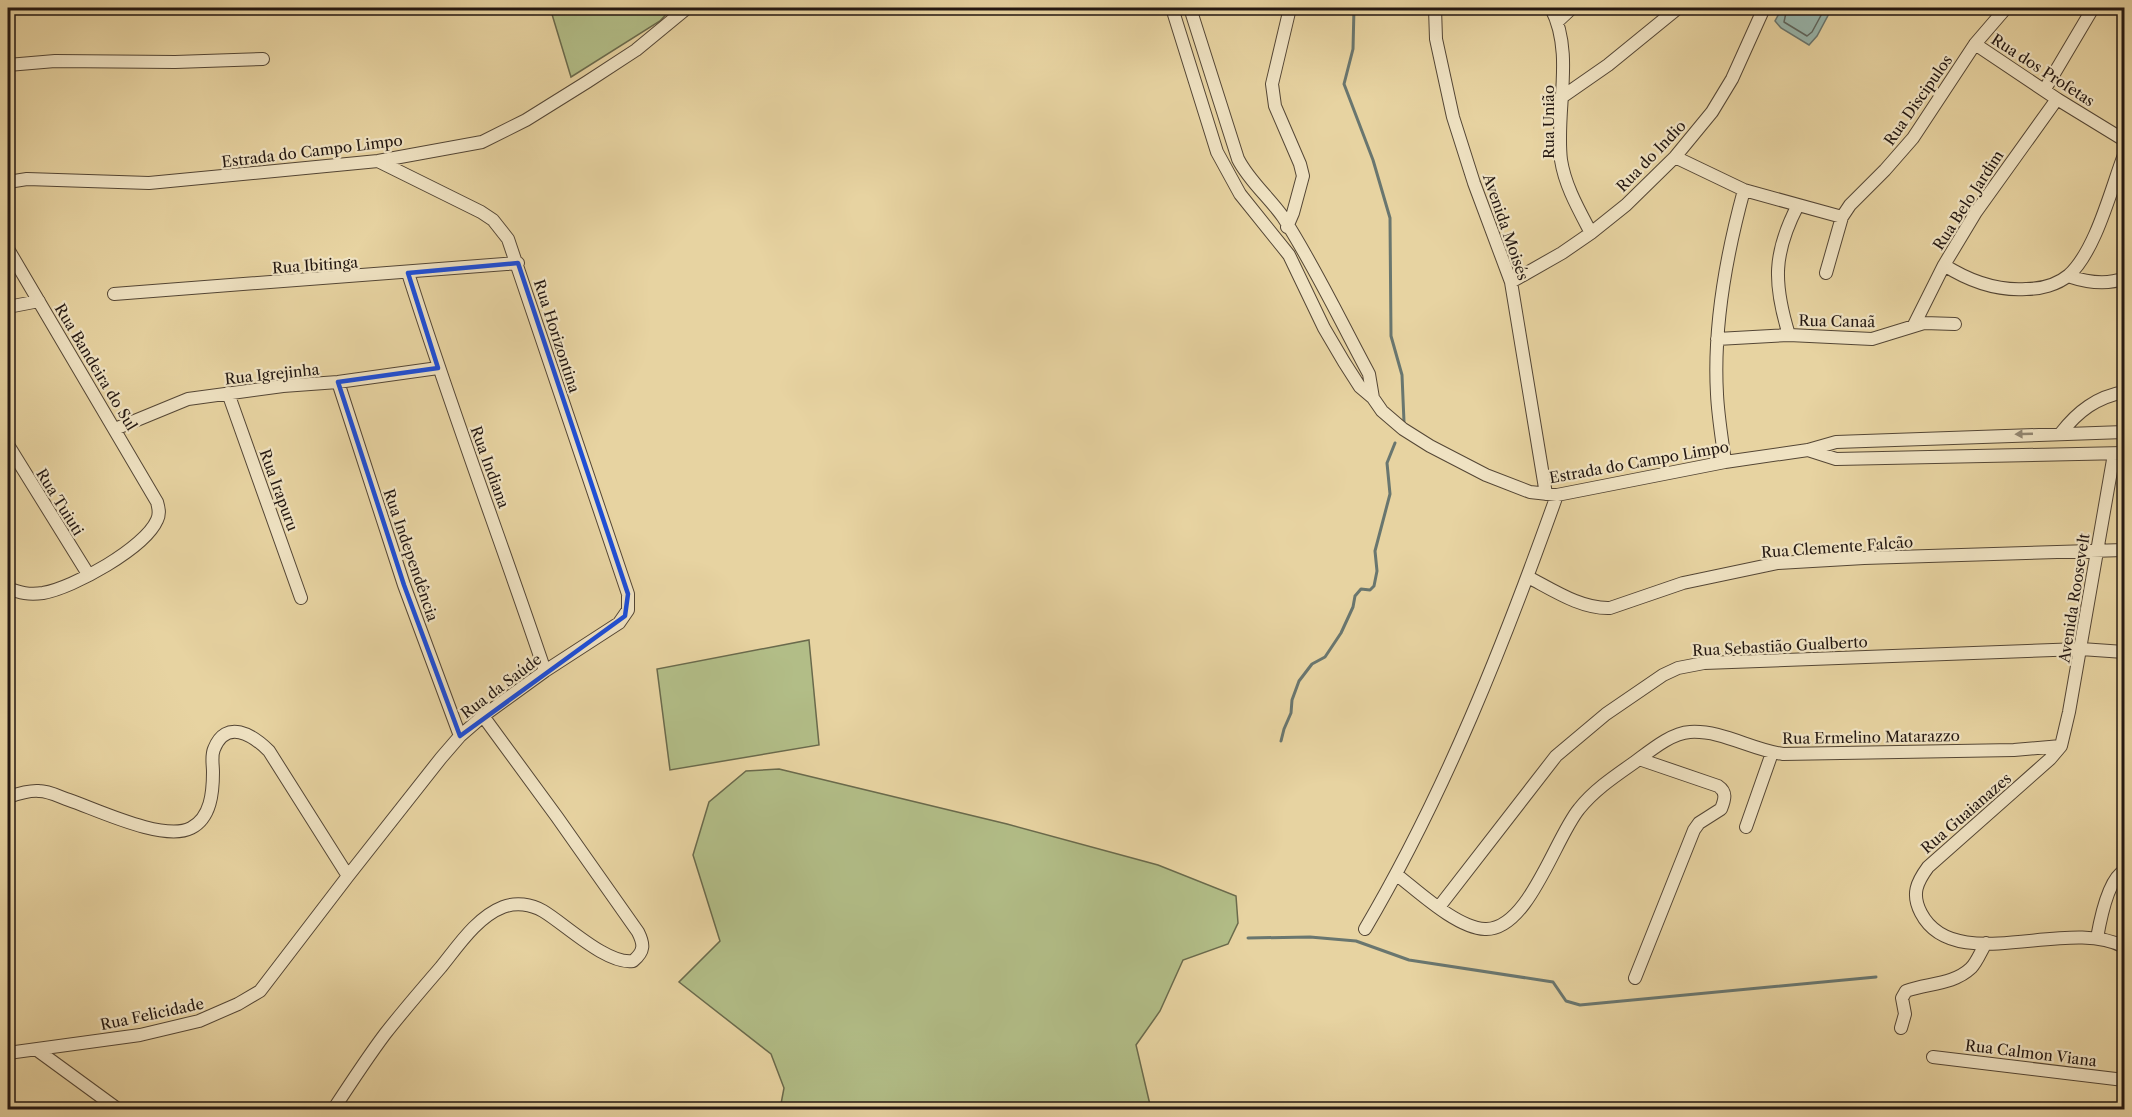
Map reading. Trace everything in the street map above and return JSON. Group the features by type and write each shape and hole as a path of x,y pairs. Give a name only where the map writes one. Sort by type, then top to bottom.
{"street":[{"name":"Estrada do Campo Limpo","path":"8,182 27,179 149,183 378,161 482,142 503,133 636,50 687,8"},
{"name":"Estrada do Campo Limpo","path":"1172,8 1217,152 1225,169 1240,194 1289,255 1324,328 1360,387 1403,429 1430,446 1514,487 1530,492 1551,494 1725,462 1808,450 1836,442 2124,432"},
{"path":"1190,8 1242,168 1280,214 1299,243 1370,374 1373,398"},
{"path":"1287,227 1303,176 1275,106 1272,84 1290,8"},
{"name":"Avenida Moisés","path":"1436,8 1436,39 1453,117 1474,183 1511,282 1551,494"},
{"name":"Rua União","path":"1551,8 1557,22 1562,64 1561,160 1573,197 1591,233"},
{"path":"1557,22 1572,8"},
{"path":"1562,97 1608,65 1678,8"},
{"name":"Rua do Indio","path":"1511,282 1562,253 1591,233 1626,205 1675,157 1712,112 1732,79 1764,8"},
{"name":"Rua Discipulos","path":"1826,273 1842,217 1850,205 1913,138 1976,44 2006,8"},
{"path":"2045,89 2093,8"},
{"name":"Rua dos Profetas","path":"1976,44 2057,99 2124,140"},
{"path":"8,65 56,61 175,62 263,59"},
{"name":"Rua Belo Jardim","path":"1914,325 1944,265 2000,175 2057,99"},
{"path":"1944,265 1975,282 2012,290 2036,289 2054,284 2068,276 2077,265 2094,234 2124,154"},
{"path":"1675,157 1744,190 1842,217"},
{"name":"Rua Horizontina","path":"378,161 493,220 508,239 626,588"},
{"path":"1725,462 1717,395 1717,339 1728,251 1744,190"},
{"path":"1789,335 1779,296 1778,262 1781,243 1798,205"},
{"name":"Rua Bandeira do Sul","path":"8,250 115,429 160,511 148,534 136,545 118,559 88,574"},
{"name":"Rua Ibitinga","path":"114,294 518,263"},
{"name":"Rua Indiana","path":"408,273 438,368 545,671"},
{"path":"2068,276 2094,283 2124,278"},
{"path":"8,307 39,300"},
{"name":"Rua Canaã","path":"1717,339 1789,335 1872,339 1924,323 1955,324"},
{"name":"Rua Igrejinha","path":"115,429 188,399 438,368"},
{"name":"Rua Independência","path":"338,382 404,585 460,736"},
{"path":"2061,433 2075,416 2093,403 2111,394 2124,392"},
{"name":"Rua Irapuru","path":"228,393 302,598"},
{"name":"Rua Tuiuti","path":"8,445 88,574"},
{"name":"Estrada do Campo Limpo","path":"1808,450 1836,459 2119,454"},
{"name":"Avenida Roosevelt","path":"2061,746 2081,649 2096,551 2119,454"},
{"path":"1365,929 1397,874 1443,782 1528,577 1551,494"},
{"name":"Rua Clemente Falcão","path":"1528,577 1583,605 1598,609 1610,608 1683,583 1778,563 2124,550"},
{"path":"8,588 22,594 44,593 65,586 88,574"},
{"name":"Rua da Saúde","path":"348,876 460,736 483,716 545,671 619,623 628,610 626,588"},
{"name":"Rua Sebastião Gualberto","path":"1439,907 1524,799 1541,772 1556,756 1587,728 1637,691 1678,668 1704,663 2081,649 2124,652"},
{"path":"333,1110 385,1034 464,939 492,913 504,906 531,905 580,938 619,960 633,961 642,951 644,945 638,932 557,816 483,716"},
{"path":"8,797 39,791 147,828 169,833 183,832 200,822 211,803 214,748 229,733 237,732 256,739 268,751 348,876"},
{"name":"Rua Ermelino Matarazzo","path":"1397,874 1439,907 1470,926 1483,930 1498,929 1508,923 1526,902 1577,810 1603,785 1640,759 1670,739 1689,732 1703,732 1733,739 1772,753 1783,754 2014,750 2061,746"},
{"name":"Rua Guaianazes","path":"2061,746 2050,759 1928,867 1918,879 1915,899 1924,920 1944,937 1952,939 1986,944 2059,938 2097,938 2115,942 2124,947"},
{"path":"1746,827 1772,753"},
{"path":"1635,978 1694,830 1699,823 1721,808 1725,795 1723,789 1718,786 1640,759"},
{"path":"2097,938 2110,891 2119,874 2124,871"},
{"name":"Rua Felicidade","path":"8,1053 140,1035 199,1021 238,1004 260,991 348,876"},
{"path":"1901,1028 1905,1014 1902,998 1906,991 1940,983 1963,974 1972,968 1986,944"},
{"path":"36,1050 119,1110"},
{"name":"Rua Calmon Viana","path":"1933,1057 2124,1080"}],"highlighted area":[{"path":"518,263 628,594 625,616 460,736 404,585 338,382 438,368 408,273"}],"green space":[{"path":"555,8 672,8 660,21 571,77 551,11"},
{"path":"809,640 819,745 670,770 657,669"},
{"path":"779,769 1007,824 1158,865 1236,896 1238,923 1228,944 1183,960 1160,1011 1136,1045 1151,1109 780,1109 784,1088 771,1054 679,982 720,941 693,855 709,802 746,771"}],"water":[{"path":"1782,8 1832,8 1817,36 1809,45 1781,28 1775,21"}],"waterway":[{"path":"1354,8 1353,49 1344,84 1373,160 1390,218 1391,336 1402,375 1404,422"},
{"path":"1281,741 1299,681 1312,664 1325,657 1341,633 1353,607 1355,596 1361,589 1370,590 1374,586 1377,571 1375,551 1390,494 1387,463 1395,443"},
{"path":"1248,938 1310,937 1356,941 1409,960 1553,982 1566,1001 1580,1005 1876,977"}]}
